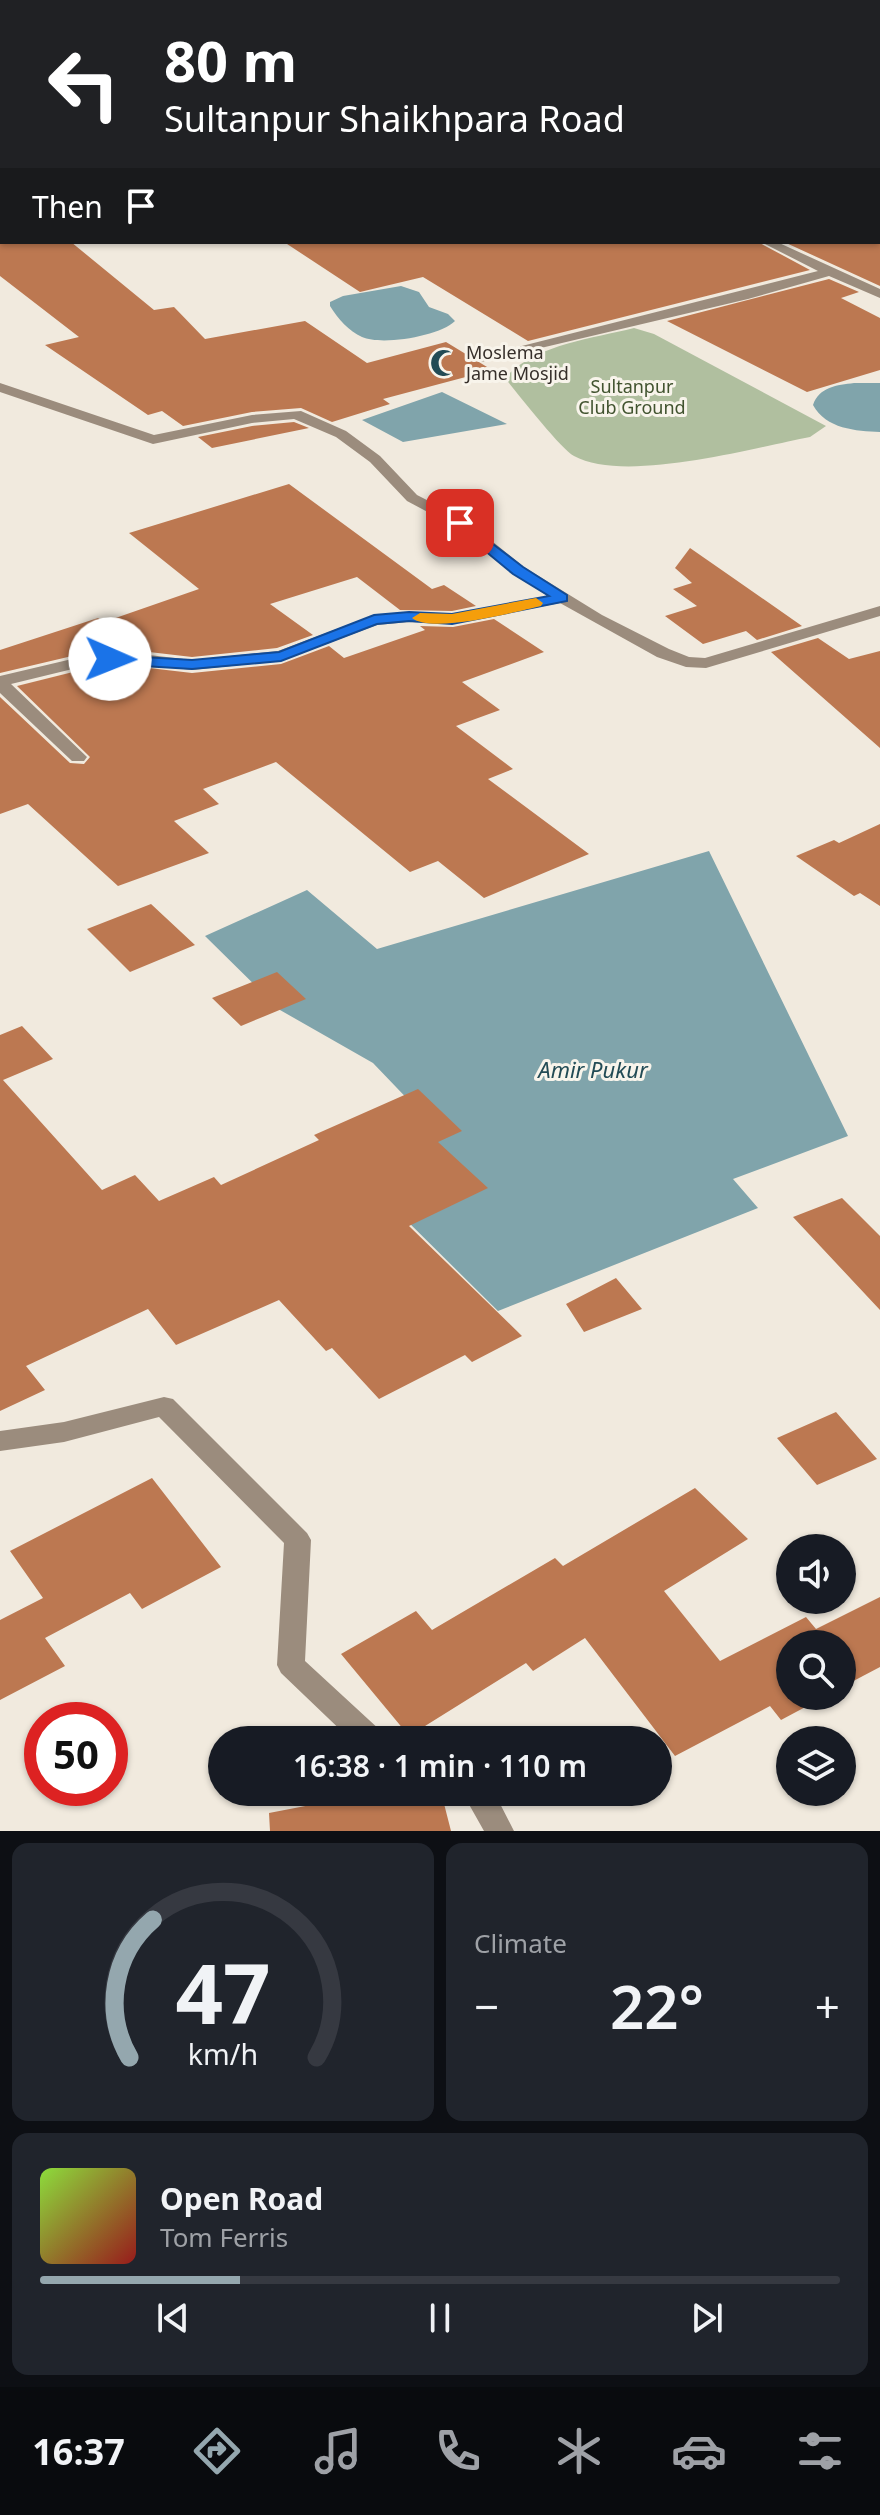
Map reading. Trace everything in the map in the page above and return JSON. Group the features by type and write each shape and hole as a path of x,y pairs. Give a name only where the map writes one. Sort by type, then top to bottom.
{"street":[{"path":"771,244 880,294"},
{"path":"481,358 743,296 831,271"},
{"path":"0,387 153,440 252,419 296,414 341,434 375,459 412,498 460,523 518,570 562,598 663,653 686,662 706,663 880,611"},
{"path":"0,682 89,660 132,658 192,665 281,656 374,620 409,617 452,619 562,598"},
{"path":"0,682 78,757"},
{"path":"0,1441 64,1432 164,1406 298,1540 291,1665 356,1726"},
{"path":"487,1806 499,1831"}],"green space":[{"name":"Sultanpur Club Ground","path":"634,328 654,334 826,426 810,437 656,465 596,464 574,456 549,432 505,378 532,357 548,350"}],"water":[{"path":"401,286 419,292 429,307 448,314 455,321 424,335 371,340 348,328 330,306 330,302 343,296"},
{"path":"854,383 880,383 880,432 834,424 813,405 824,391"},
{"path":"442,392 507,424 403,442 362,420"},
{"name":"Amir Pukur","path":"709,851 848,1136 733,1179 758,1208 498,1311 394,1208 419,1111 373,1063 280,1010 205,936 307,890 377,949"}],"building":[{"path":"0,244 73,244 154,310 174,307 205,339 305,321 367,363 446,342 492,370 383,399 390,404 332,422 301,408 252,412 183,426 162,411 148,415 45,345 79,337 0,276"},
{"path":"287,244 762,244 810,270 528,341 423,277 360,292"},
{"path":"788,244 880,244 880,286"},
{"path":"829,279 859,292 841,298 880,318 880,370 807,392 667,321"},
{"path":"294,422 309,428 212,448 198,437 252,426"},
{"path":"289,484 432,589 444,585 476,606 452,611 400,610 357,577 270,604 313,635 277,648 192,657 132,650 89,652 0,673 0,650 98,618 104,622 199,589 129,533"},
{"path":"690,548 802,626 757,640 746,631 703,644 665,616 697,606 673,589 692,583 675,568"},
{"path":"494,619 544,652 462,682 500,710 456,726 513,769 488,779 589,854 484,898 438,861 410,872 276,762 203,789 219,804 174,821 209,853 118,886 28,804 0,814 0,697 70,763 84,764 90,757 17,686 89,668 132,666 192,673 281,664 329,646 344,658 425,630 420,626 453,627"},
{"path":"818,638 849,659 880,651 880,748 771,652"},
{"path":"880,824 880,906 860,893 854,896 796,856 834,840 839,843"},
{"path":"151,904 195,945 130,972 87,929"},
{"path":"277,972 306,999 241,1026 212,998"},
{"path":"22,1026 53,1059 3,1080 102,1190 135,1175 159,1201 214,1177 221,1185 319,1140 314,1135 418,1089 462,1131 438,1142 488,1188 409,1226 522,1336 472,1362 465,1355 379,1399 332,1348 326,1351 279,1300 176,1345 148,1309 26,1366 45,1390 0,1411 0,1035"},
{"path":"842,1198 880,1236 880,1310 793,1217"},
{"path":"616,1278 642,1309 584,1332 566,1304"},
{"path":"836,1412 877,1459 817,1485 777,1438"},
{"path":"152,1478 221,1567 142,1609 130,1593 45,1638 65,1666 0,1700 0,1620 43,1598 10,1551"},
{"path":"695,1488 748,1539 664,1591 720,1661 776,1632 776,1710 800,1710 781,1720 770,1706 675,1756 672,1752 672,1726 652,1726 585,1638 533,1671 526,1663 425,1726 401,1726 341,1654 416,1611 432,1630 555,1558 563,1566"},
{"path":"880,1597 880,1667 856,1680 856,1630 781,1630 806,1617 816,1629 846,1614 856,1614 856,1609"},
{"path":"305,1806 445,1806 451,1831 270,1831 269,1813"}],"slow traffic":[{"path":"420,618 452,619 536,603"}],"place":[{"name":"Moslema Jame Mosjid","path":"444,363"}],"route":[{"path":"110,659 132,658 192,665 281,656 374,620 409,617 452,619 562,598 518,570 460,523"}]}
